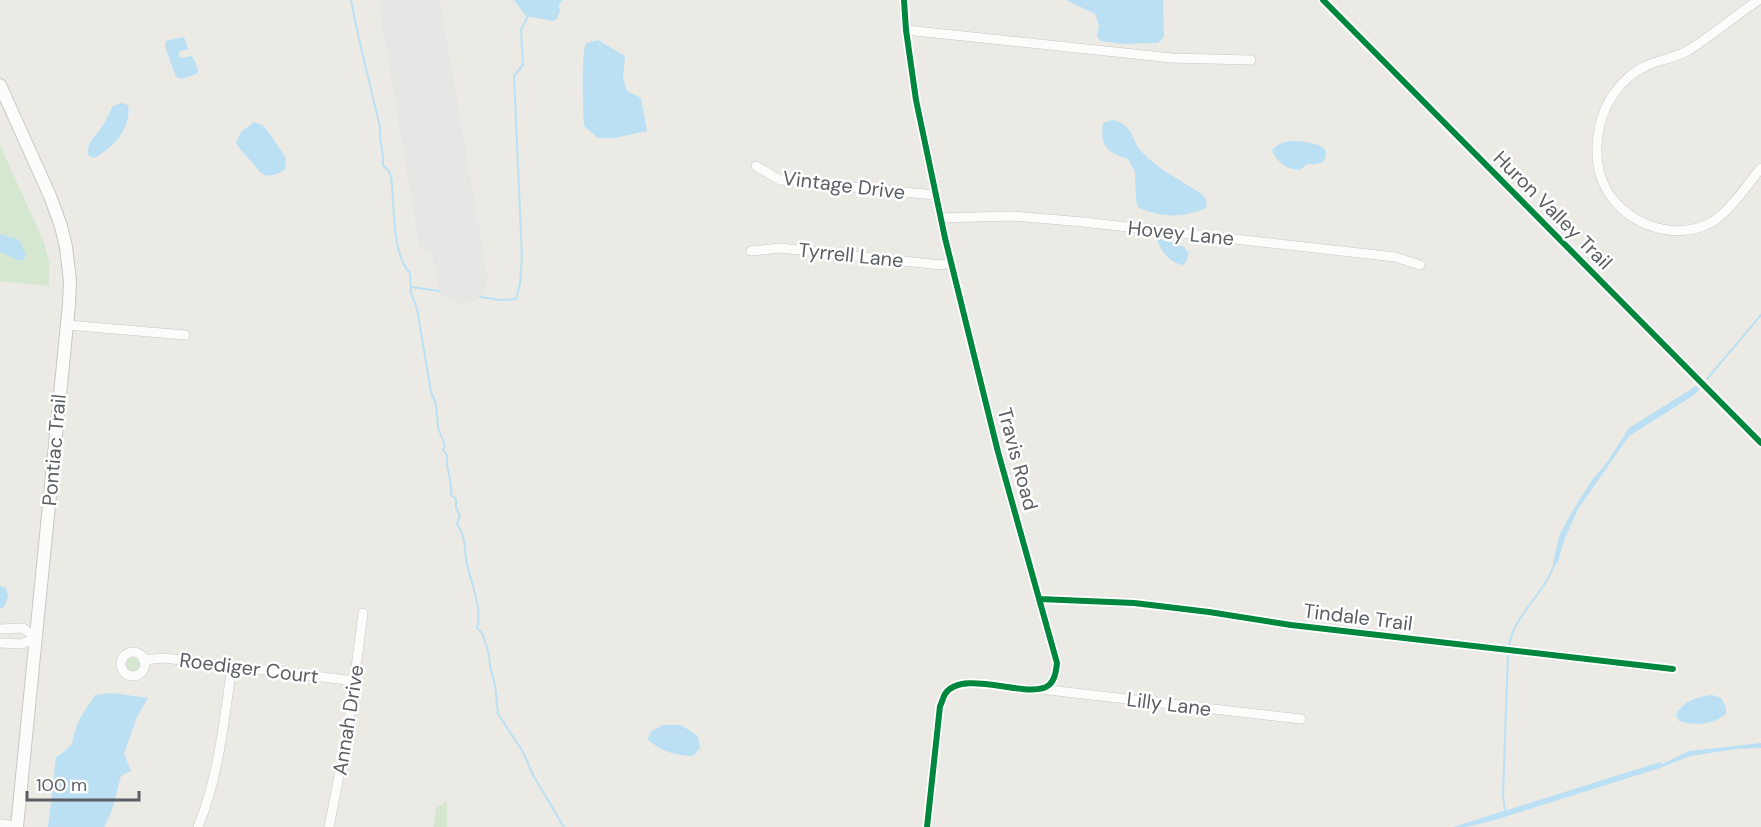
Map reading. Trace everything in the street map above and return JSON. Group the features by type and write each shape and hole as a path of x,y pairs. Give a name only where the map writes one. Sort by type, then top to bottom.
{"main road":[{"name":"Pontiac Trail","path":"0,85 61,226 70,281 17,826"}],"street":[{"name":"Travis Road","path":"904,0 916,100 935,195 998,452 1057,663 1056,672 1050,684 1038,688"},
{"path":"1759,0 1692,49 1672,58 1644,66 1628,78 1614,94 1602,119 1596,149 1602,181 1618,205 1641,222 1673,231 1700,227 1714,221 1761,168"},
{"path":"906,30 1172,58 1251,60"},
{"name":"Vintage Drive","path":"756,166 780,180 935,195"},
{"name":"Hovey Lane","path":"941,218 1012,216 1083,222 1395,257 1420,265"},
{"name":"Tyrrell Lane","path":"751,251 762,248 780,248 941,265 951,262"},
{"path":"67,325 185,334"},
{"name":"Tindale Trail","path":"1039,599 1134,603 1291,626 1673,669"},
{"name":"Annah Drive","path":"329,827 343,761 363,613"},
{"path":"0,629 23,628 36,638 22,644 0,643"},
{"name":"Roediger Court","path":"143,660 164,658 355,681"},
{"path":"198,827 210,795 216,769 232,666"},
{"path":"927,827 940,706 946,692 954,687 971,684 1038,688"},
{"name":"Lilly Lane","path":"1038,688 1301,720"},
{"path":"0,824 17,826"}],"green space":[{"path":"0,145 44,242 49,262 49,286 0,281"},
{"path":"133,658 138,660 140,665 138,670 133,672 128,670 126,665 128,660"},
{"path":"447,801 447,827 433,827 436,808"}],"water":[{"path":"514,0 562,0 557,19 553,21 526,16"},
{"path":"1066,0 1163,0 1164,37 1158,43 1121,44 1101,41 1097,37 1099,25 1095,14"},
{"path":"183,37 188,49 179,52 180,58 192,56 198,69 197,74 181,79 176,77 165,47 166,41"},
{"path":"598,40 625,56 623,77 627,91 641,98 647,131 614,138 598,138 584,126 584,49 586,43"},
{"path":"121,103 128,105 128,113 127,122 120,136 108,149 94,158 88,155 90,143 113,106"},
{"path":"1112,120 1125,125 1138,147 1155,164 1203,195 1207,202 1206,208 1189,214 1163,215 1138,207 1135,172 1128,159 1114,153 1104,143 1103,123"},
{"path":"254,122 267,130 286,158 285,170 277,174 263,174 238,147 236,142 241,132"},
{"path":"1290,141 1308,142 1325,149 1326,156 1323,162 1307,164 1300,170 1283,164 1272,150 1279,144"},
{"path":"0,234 19,240 26,255 23,260 0,252"},
{"path":"1162,239 1184,247 1189,253 1183,265 1174,262 1164,253 1157,240"},
{"path":"1696,386 1699,387 1694,395 1629,436 1578,509 1565,538 1557,564 1554,565 1559,536 1573,510 1629,428"},
{"path":"0,586 6,588 8,595 5,606 0,609"},
{"path":"112,693 148,698 137,717 124,754 131,771 121,776 108,820 104,827 48,827 56,757 71,745 81,717 95,695"},
{"path":"1712,695 1721,698 1726,707 1726,714 1704,724 1679,721 1676,715 1687,703"},
{"path":"663,725 681,725 698,736 700,748 693,756 674,754 658,747 647,739 652,731"},
{"path":"1761,743 1761,748 1736,749 1690,756 1660,768 1495,820 1466,827 1453,827 1660,762 1662,764 1689,751"}],"waterway":[{"path":"351,0 380,127 383,165 391,177 397,241 404,264 410,273 411,293 417,309 431,392 436,404 438,427 445,446 443,450 447,455 451,495 456,499 456,508 460,516 457,524 463,538 478,605 477,628 482,633 489,654 498,714 523,752 533,775 564,827"},
{"path":"411,287 501,300 516,299 520,284 522,257 514,76 523,65 521,30 528,16"},
{"path":"1707,379 1761,315"},
{"path":"1509,648 1516,626 1554,565"},
{"path":"1505,811 1503,795 1508,654"}],"taxiway":[{"path":"388,0 429,243 440,248 456,247"},
{"path":"424,214 450,210"}],"runway":[{"path":"414,0 462,278"}],"cycle path":[{"path":"904,0 916,100 945,238 998,452 1057,663 1053,681 1040,689 966,683 954,687 945,694 940,706 927,827"},
{"name":"Huron Valley Trail","path":"1323,0 1761,443"},
{"path":"1039,599 1134,603 1291,625 1673,669"}]}
